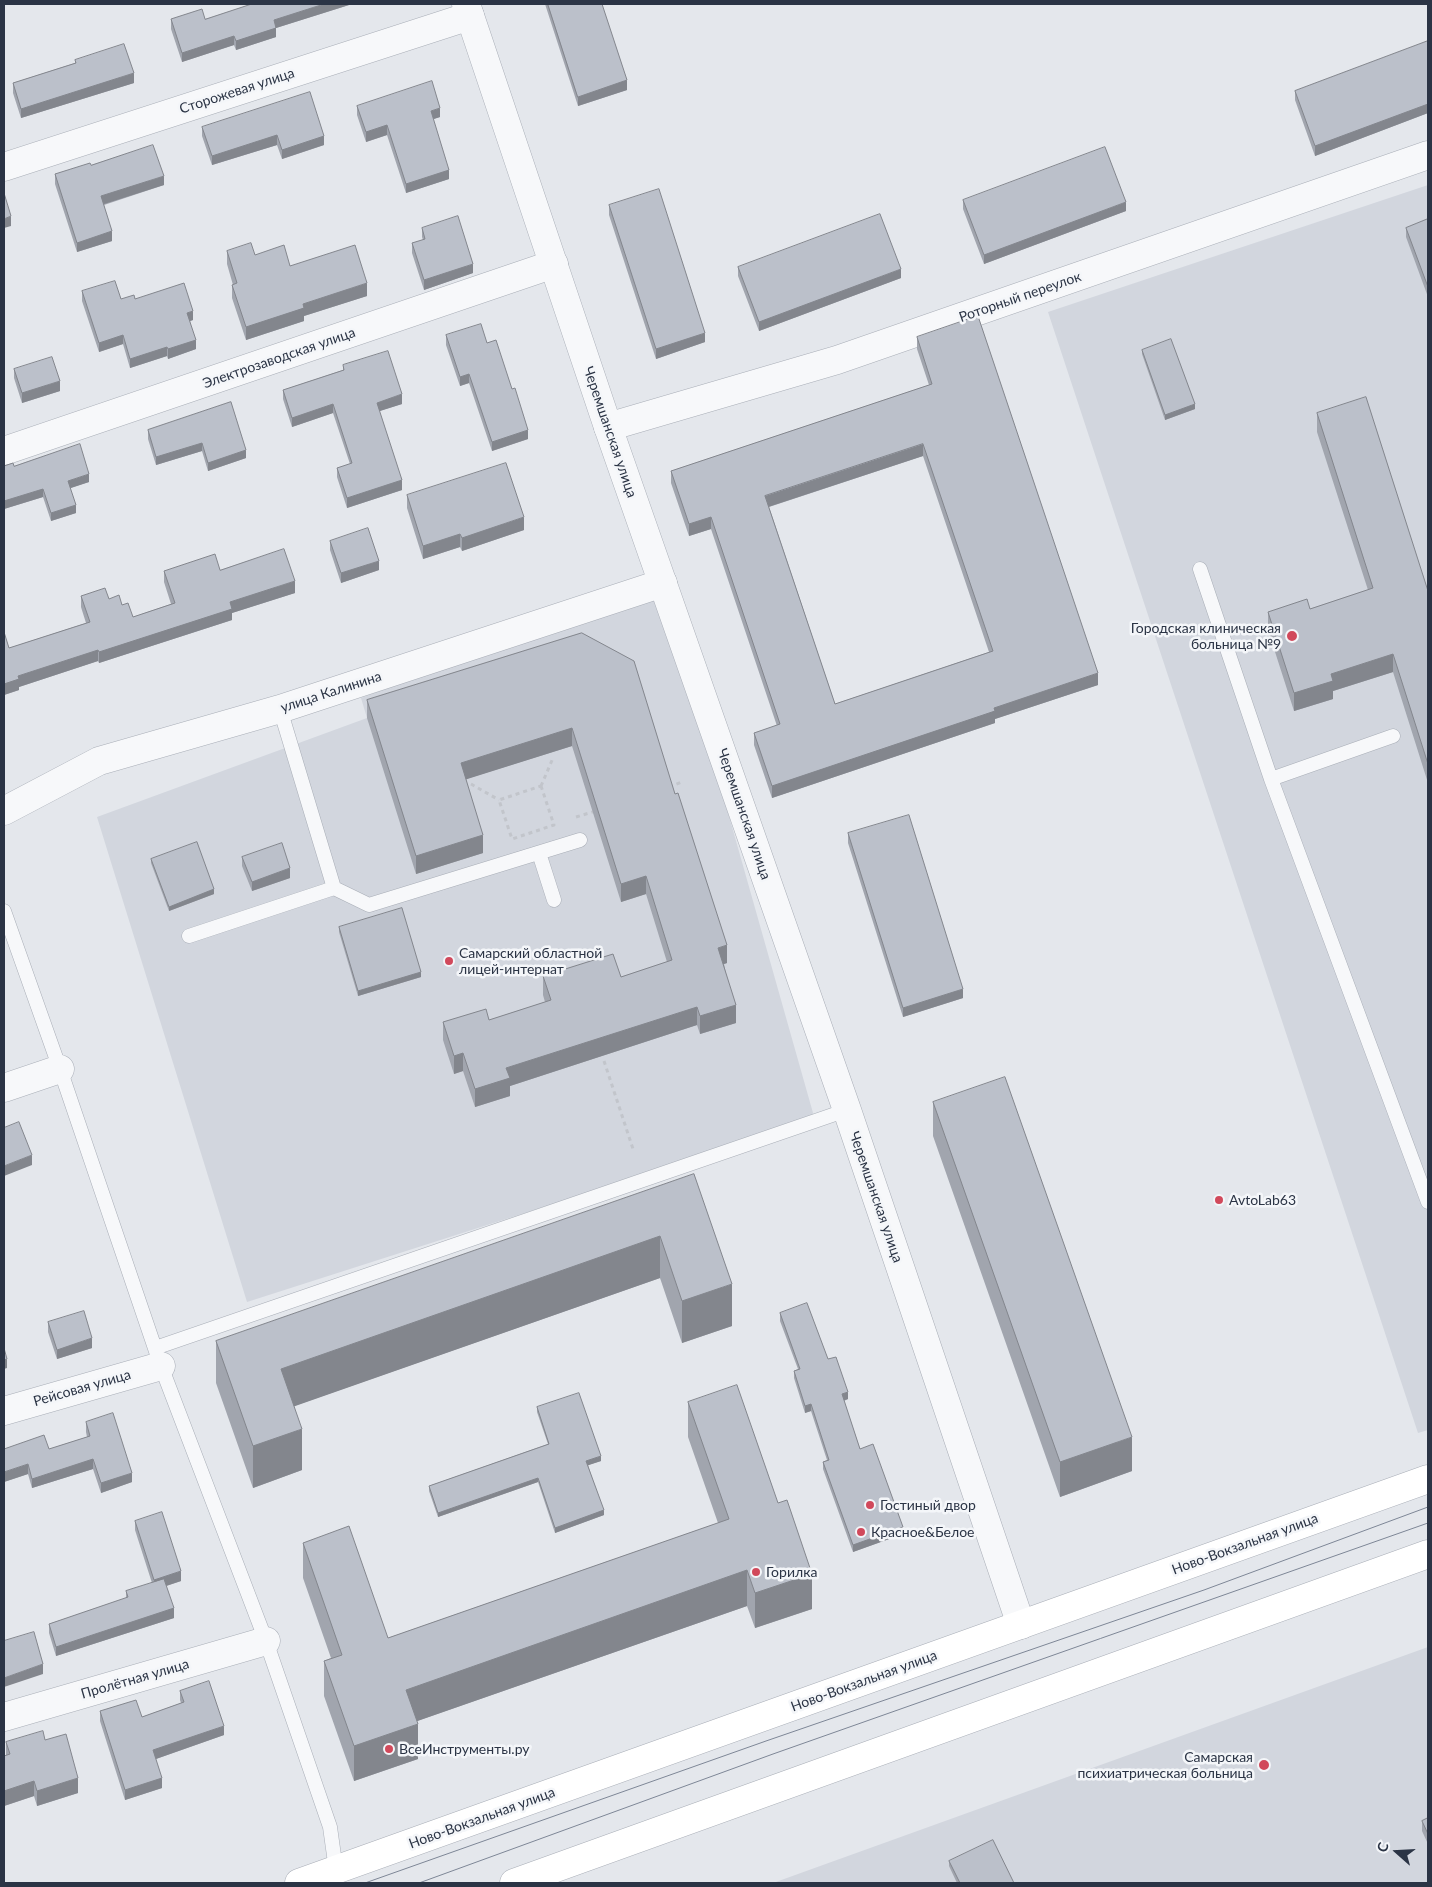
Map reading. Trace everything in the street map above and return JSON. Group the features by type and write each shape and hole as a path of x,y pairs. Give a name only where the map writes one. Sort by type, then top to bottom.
{"main road":[{"name":"Ново-Вокзальная улица","path":"299,1883 333,1877 1021,1625 1428,1479"},
{"path":"514,1883 1428,1554"}],"street":[{"name":"Сторожевая улица","path":"4,167 468,10"},
{"name":"Черемшанская улица","path":"468,10 608,427 847,1110 1021,1625"},
{"name":"Роторный переулок","path":"608,427 837,360 1428,155"},
{"name":"Электрозаводская улица","path":"4,451 554,264"},
{"name":"улица Калинина","path":"4,812 99,761 280,709 663,583"},
{"path":"4,1088 60,1069"},
{"name":"Рейсовая улица","path":"4,1411 158,1357"},
{"name":"Пролётная улица","path":"4,1717 266,1641"}],"lane":[{"path":"1200,569 1271,779 1428,1202"},
{"path":"280,709 334,888"},
{"path":"1271,779 1393,736"},
{"path":"189,936 334,888 369,905 580,840"},
{"path":"538,853 554,900"},
{"path":"4,911 158,1357 266,1641 330,1827 333,1877"},
{"path":"158,1357 847,1110"}],"path":[{"path":"553,758 541,786 554,825"},
{"path":"664,788 682,782"},
{"path":"471,784 499,800 512,839 563,822"},
{"path":"499,800 541,786"},
{"path":"572,818 600,810"},
{"path":"604,1061 634,1152"}],"shaded area":[{"name":"Городская клиническая больница №9","path":"1428,185 1428,1430 1418,1433 1048,312"},
{"name":"Самарский областной лицей-интернат","path":"663,583 815,1120 247,1302 97,817 367,718 361,698"},
{"name":"Самарская психиатрическая больница","path":"1428,1647 1428,1883 773,1883"}],"building":[{"path":"252,4 324,4 274,20 276,28 236,41 234,36 182,53 171,19 202,9 205,19"},
{"path":"548,4 602,4 627,80 578,97"},
{"path":"1428,41 1428,104 1315,146 1295,91"},
{"path":"124,44 134,73 21,109 13,83 76,63 75,60"},
{"path":"432,81 440,108 431,111 449,170 406,184 387,125 366,132 357,106"},
{"path":"310,92 324,136 282,150 277,135 212,156 202,127"},
{"path":"153,145 164,176 101,196 112,231 77,243 55,174 90,163 91,165"},
{"path":"1105,147 1126,202 984,255 963,200"},
{"path":"659,189 705,333 656,349 609,205"},
{"path":"4,193 11,216 4,219"},
{"path":"880,214 901,269 759,322 738,267"},
{"path":"458,216 473,264 424,280 412,243 425,239 422,228"},
{"path":"1428,219 1428,287 1406,228"},
{"path":"251,243 255,255 284,245 290,266 355,245 367,283 303,304 304,308 246,327 232,285 237,283 227,251"},
{"path":"115,281 121,299 134,295 135,299 184,283 193,311 187,313 196,340 130,359 123,335 99,343 82,291"},
{"path":"978,316 1098,673 994,708 995,711 772,786 754,733 780,724 711,517 689,524 671,471 932,384 917,337","holes":["923,444 993,651 835,704 765,496"]},
{"path":"481,324 487,343 496,340 512,389 515,388 528,430 492,442 469,374 460,377 446,335"},
{"path":"1171,339 1195,404 1165,415 1142,350"},
{"path":"388,351 402,394 377,403 402,480 347,498 337,468 352,463 333,404 292,418 283,390 344,370 343,365"},
{"path":"52,357 60,381 22,393 14,369"},
{"path":"1366,397 1428,591 1428,764 1393,654 1331,674 1333,681 1294,693 1268,612 1307,599 1310,609 1373,588 1317,413"},
{"path":"231,402 246,450 208,463 202,443 156,457 148,430"},
{"path":"80,444 89,474 68,481 76,505 51,513 43,489 4,501 4,466 13,463 14,466"},
{"path":"506,463 524,517 462,538 460,534 423,546 407,495"},
{"path":"368,528 379,561 341,573 330,541"},
{"path":"284,549 295,581 230,602 232,609 18,676 19,679 4,684 4,632 9,648 90,622 81,596 105,588 109,599 119,595 122,605 128,603 133,617 175,603 164,571 215,554 220,570"},
{"path":"582,633 634,661 675,794 678,793 727,945 718,948 736,1005 700,1016 697,1007 506,1068 510,1078 475,1089 463,1053 454,1056 443,1022 486,1009 489,1020 551,1000 543,976 613,954 621,977 672,960 646,876 621,884 572,728 461,763 483,835 416,856 367,700"},
{"path":"909,815 963,989 903,1008 848,833"},
{"path":"197,842 214,889 169,907 151,859"},
{"path":"282,843 290,868 252,882 242,857"},
{"path":"402,908 421,972 358,991 339,927"},
{"path":"1005,1077 1132,1437 1060,1462 933,1102"},
{"path":"19,1122 32,1155 4,1166 4,1128"},
{"path":"694,1174 732,1284 682,1301 660,1236 281,1369 302,1429 253,1446 216,1341"},
{"path":"807,1303 828,1359 836,1357 848,1392 842,1394 860,1449 873,1444 903,1527 853,1545 823,1462 829,1460 811,1404 805,1406 794,1371 800,1369 780,1313"},
{"path":"84,1311 92,1338 57,1350 48,1322"},
{"path":"4,1348 7,1359 4,1360"},
{"path":"737,1385 778,1503 787,1500 812,1574 755,1593 747,1570 406,1690 418,1724 354,1746 324,1661 342,1655 303,1543 349,1526 388,1638 729,1519 688,1402"},
{"path":"579,1393 601,1456 586,1461 604,1510 555,1528 538,1478 438,1513 429,1486 549,1444 537,1407"},
{"path":"113,1413 132,1473 101,1483 93,1459 32,1479 28,1464 4,1472 4,1449 44,1435 49,1449 90,1436 86,1422"},
{"path":"162,1512 181,1571 154,1580 135,1521"},
{"path":"164,1579 174,1608 56,1647 49,1624 128,1597 126,1591"},
{"path":"34,1632 43,1664 4,1678 4,1641"},
{"path":"209,1681 224,1726 153,1750 162,1778 125,1790 100,1711 136,1700 142,1717 184,1702 180,1691"},
{"path":"43,1731 45,1740 66,1734 78,1778 37,1791 34,1781 4,1791 4,1756 10,1754 6,1742"},
{"path":"1428,1818 1428,1834 1422,1821"},
{"path":"993,1840 1014,1883 960,1883 949,1861"}],"tram line":[{"path":"365,1883 766,1741 1204,1590 1428,1507"},
{"path":"419,1883 773,1754 1428,1523"}],"place":[{"name":"Городская клиническая больница №9","path":"1292,636"},
{"name":"Самарский областной лицей-интернат","path":"449,961"},
{"name":"AvtoLab63","path":"1219,1200"},
{"name":"Гостиный двор","path":"870,1505"},
{"name":"Красное&Белое","path":"861,1532"},
{"name":"Горилка","path":"756,1572"},
{"name":"ВсеИнструменты.ру","path":"389,1749"},
{"name":"Самарская психиатрическая больница","path":"1264,1765"}]}
